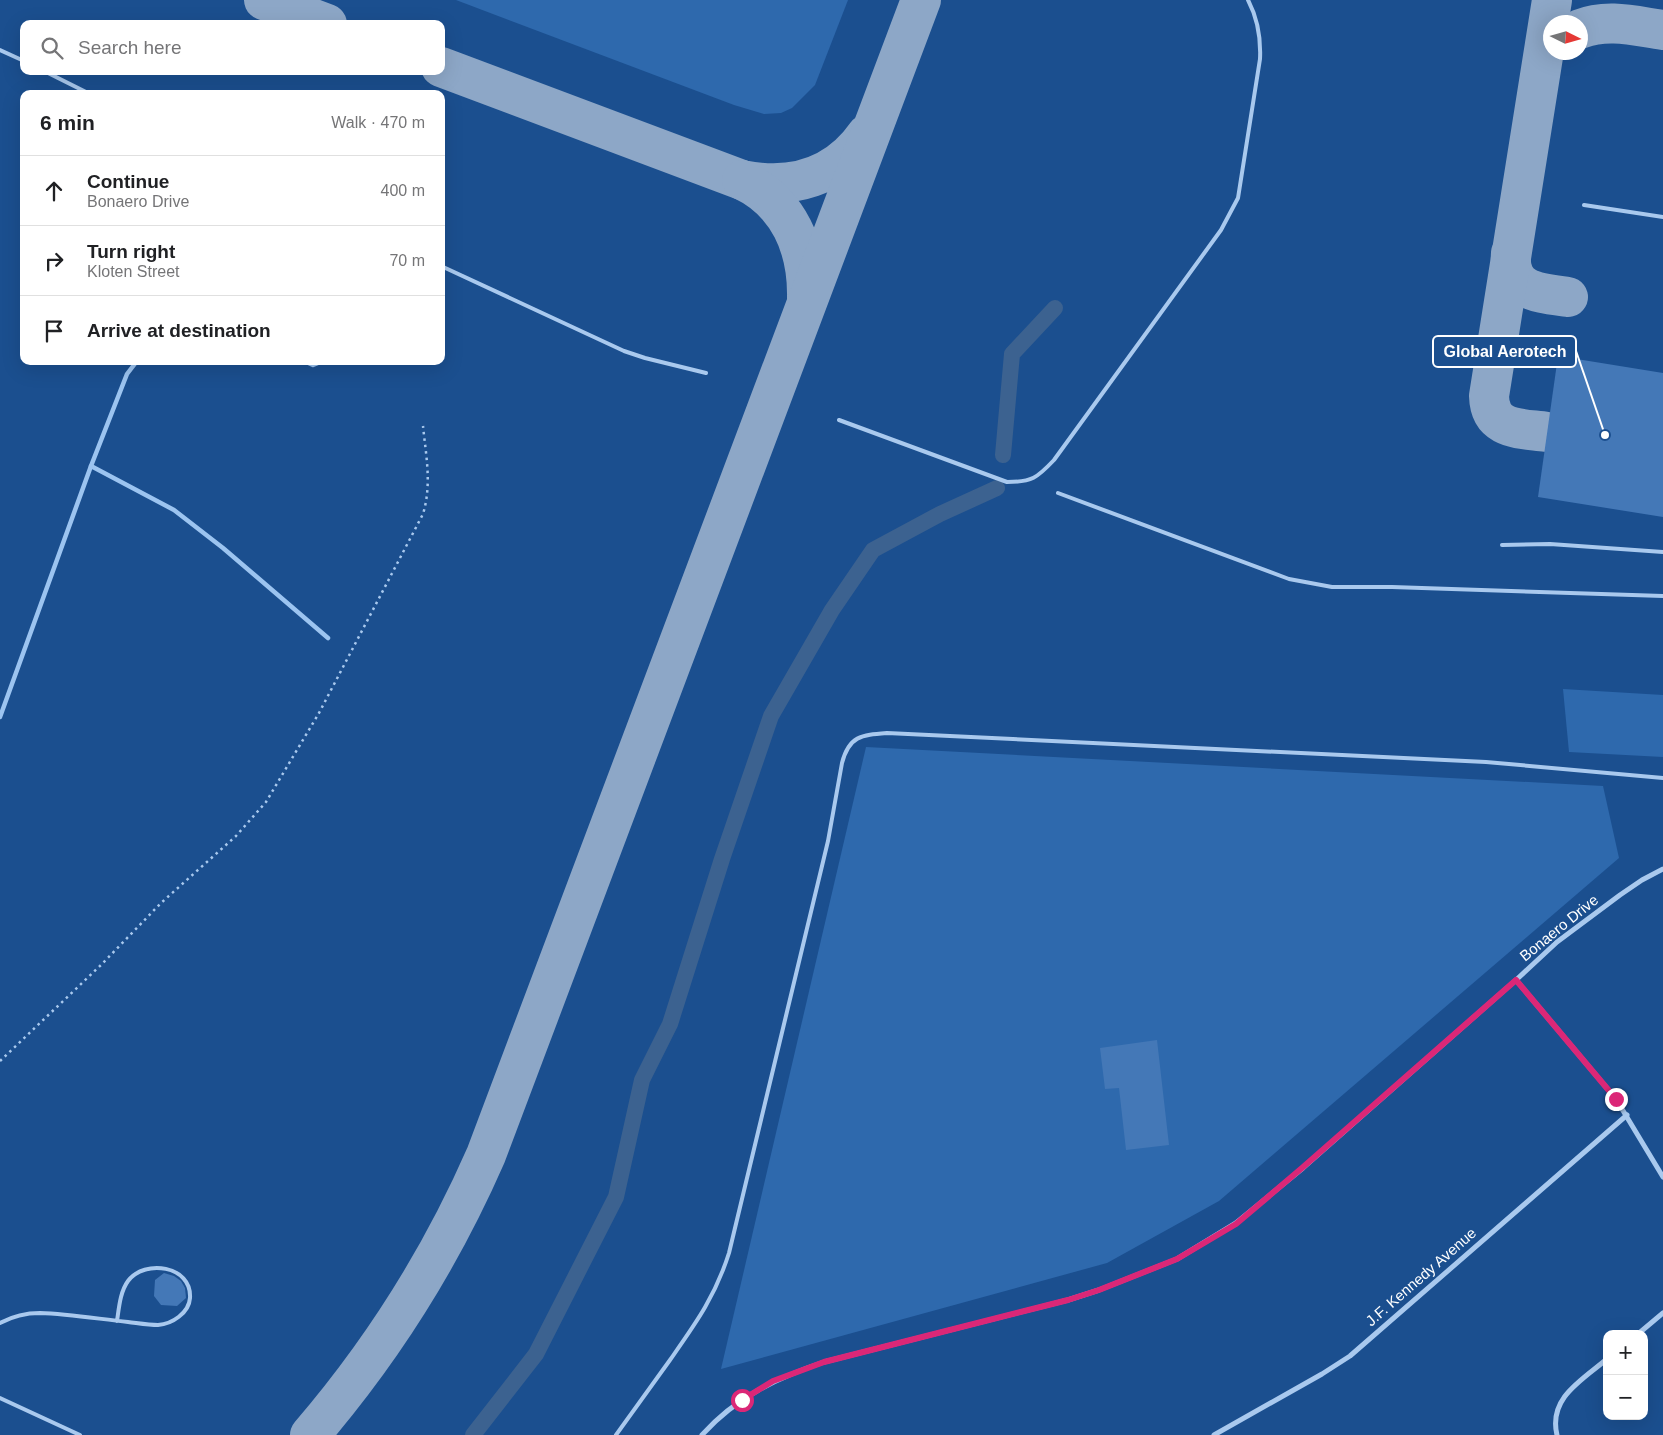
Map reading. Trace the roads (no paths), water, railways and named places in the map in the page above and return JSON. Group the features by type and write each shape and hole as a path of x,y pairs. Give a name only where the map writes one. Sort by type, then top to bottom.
{"street":[{"name":"Bonaero Drive","path":"702,1435 742,1400 773,1381 800,1370 824,1362 1084,1296 1177,1259 1236,1224 1310,1161 1557,942 1627,890 1663,868"},
{"path":"1516,980 1616,1099 1663,1177"},
{"name":"J.F. Kennedy Avenue","path":"1214,1435 1322,1374 1350,1356 1627,1115"},
{"path":"1643,1330 1663,1313"},
{"path":"1557,1435 1555,1425 1556,1414 1560,1403 1566,1394 1603,1362"}],"lane":[{"path":"839,420 1007,482 1024,482 1036,477 1048,466 1215,238 1234,206 1239,190 1260,59 1261,43 1258,26 1248,0"},
{"path":"0,50 20,59"},
{"path":"52,75 82,90"},
{"path":"1584,205 1663,217"},
{"path":"445,268 624,351 706,373"},
{"path":"1058,493 1281,576 1332,588 1402,588 1663,596"},
{"path":"1502,545 1550,544 1663,552"},
{"path":"616,1435 698,1320 722,1276 828,841 845,750 851,742 868,734 896,734 1486,762 1663,778"},
{"path":"0,1323 19,1315 36,1314 158,1325 168,1323 185,1312 190,1301 188,1283 183,1276 174,1271 164,1269 139,1272 127,1282 117,1321"},
{"path":"0,1398 80,1435"}],"waterway":[{"path":"1003,455 1012,354 1055,308"},
{"path":"134,365 127,374 91,466 174,510 223,548 328,638"},
{"path":"0,717 91,466"},
{"path":"473,1435 536,1354 616,1197 642,1080 670,1024 722,859 771,716 832,610 873,550 940,514 997,488"}],"place":[{"name":"Global Aerotech","path":"1605,435"}]}
